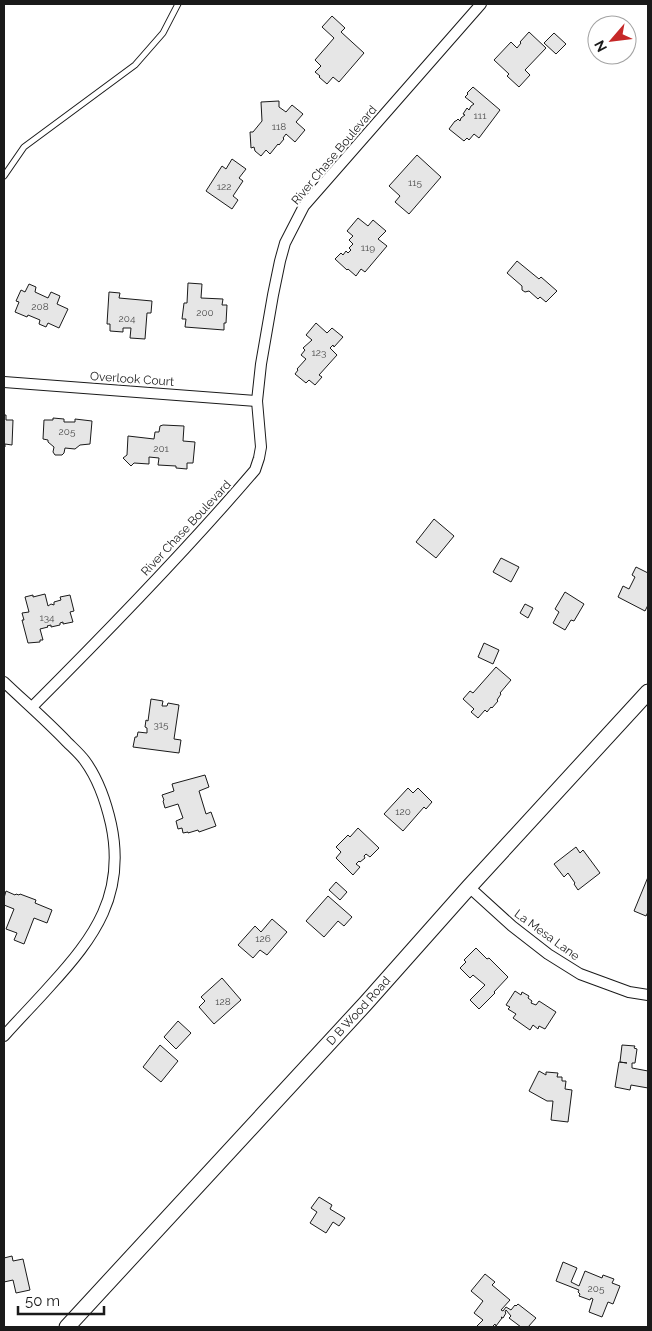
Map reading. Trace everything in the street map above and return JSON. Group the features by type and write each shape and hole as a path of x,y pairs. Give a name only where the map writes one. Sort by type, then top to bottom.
{"main road":[{"name":"D B Wood Road","path":"67,1327 360,1010 469,887 648,692"}],"street":[{"name":"River Chase Boulevard","path":"32,707 98,641 256,470 261,447 258,401 264,344 280,261 291,230 304,206 481,4"},
{"name":"Overlook Court","path":"4,382 258,401"},
{"path":"4,682 32,707 85,761 104,797 113,834 115,857 109,900 88,941 4,1036"},
{"name":"La Mesa Lane","path":"469,887 512,926 548,954 580,974 629,992 648,995"}],"lane":[{"path":"4,176 24,147 135,65 163,33 178,4"}],"building":[{"path":"332,16 345,28 341,32 364,53 339,82 333,77 327,84 315,72 321,66 315,60 334,38 322,27"},
{"path":"529,32 546,48 525,70 530,75 519,87 494,60 511,42 517,48"},
{"path":"554,33 566,44 556,54 544,43"},
{"path":"473,87 500,110 479,138 474,134 469,140 467,138 464,141 449,129 455,121 458,119 460,121 465,115 463,114 467,108 469,110 474,104 465,97"},
{"path":"279,101 279,107 286,112 292,105 303,114 296,122 305,130 295,142 286,134 284,139 270,154 266,150 261,156 255,151 254,147 251,148 250,132 253,132 262,121 261,102"},
{"path":"417,155 441,177 409,214 395,202 400,196 389,186"},
{"path":"232,159 246,169 239,178 243,181 233,196 238,200 232,209 206,191 222,166 226,169"},
{"path":"358,218 368,226 373,220 386,231 378,239 387,246 365,272 361,269 356,276 335,259 341,253 343,255 346,251 348,253 351,250 349,248 353,244 349,240 353,236 347,231"},
{"path":"517,261 539,279 541,277 557,291 546,302 540,297 538,299 529,291 525,292 522,290 522,286 507,273"},
{"path":"188,283 202,284 201,298 223,299 222,305 227,305 224,330 185,327 186,319 182,319 184,303 187,303"},
{"path":"29,284 36,287 35,292 48,298 51,292 60,296 57,304 68,309 59,328 48,323 46,327 39,324 40,320 15,312 19,302 16,301 21,290 25,292"},
{"path":"109,292 120,293 119,298 152,301 151,313 147,313 145,339 130,338 131,328 123,328 123,332 110,331 110,324 107,324"},
{"path":"316,323 327,333 332,328 343,337 334,347 333,345 330,348 337,355 319,375 322,377 315,385 309,380 306,383 295,374 306,359 301,355 305,350 303,348 312,340 306,335"},
{"path":"4,415 6,415 6,420 13,420 12,445 5,444 5,447 4,447"},
{"path":"53,418 64,419 64,422 75,422 75,419 92,421 90,444 80,445 75,449 65,448 62,455 55,455 53,452 54,447 48,440 43,439 44,420 53,420"},
{"path":"160,426 184,426 183,441 195,442 193,463 187,463 187,469 176,468 176,466 158,465 159,458 149,457 149,464 134,463 131,466 123,458 127,455 128,436 154,439 155,432 159,432"},
{"path":"434,519 454,536 436,558 416,542"},
{"path":"501,558 519,567 511,582 493,572"},
{"path":"636,567 648,573 648,605 645,611 618,597 623,586 629,589 635,577 632,575"},
{"path":"565,592 584,604 574,621 571,620 565,630 553,623 559,612 555,609"},
{"path":"45,594 48,606 54,605 54,602 61,600 60,597 70,595 74,611 70,612 73,622 63,624 63,622 60,625 51,627 51,625 40,629 43,640 28,643 22,620 24,620 22,613 29,612 25,597"},
{"path":"525,604 533,608 528,618 520,613"},
{"path":"484,643 499,650 493,664 478,657"},
{"path":"496,667 511,680 500,693 498,701 492,708 487,712 485,710 478,718 471,712 474,709 463,699 470,691 473,693"},
{"path":"151,699 163,701 162,706 167,706 168,703 179,705 174,739 181,740 179,753 133,747 138,732 147,733 147,728 145,727 146,720 148,721"},
{"path":"205,775 209,787 199,791 206,814 211,812 216,826 199,832 198,830 183,833 182,828 178,829 176,821 183,818 178,804 165,808 162,795 174,791 172,784"},
{"path":"408,788 413,793 418,788 432,802 426,809 424,807 403,831 384,814"},
{"path":"358,828 379,848 370,857 366,854 365,858 356,864 360,867 353,875 336,858 341,852 336,847 348,835 350,837"},
{"path":"576,847 580,853 583,850 600,873 578,890 568,873 564,877 554,864"},
{"path":"648,877 648,912 646,916 634,911"},
{"path":"336,882 347,892 340,900 329,890"},
{"path":"6,891 36,900 35,903 52,910 47,923 34,918 24,944 14,940 17,933 6,929 14,909 4,905"},
{"path":"328,896 352,917 344,926 338,921 324,937 306,921"},
{"path":"272,919 287,932 267,955 260,950 253,958 238,945 255,926 261,932"},
{"path":"476,948 508,977 479,1009 470,1000 485,985 473,975 470,978 460,968 466,962 464,960"},
{"path":"222,978 241,1000 214,1024 199,1007 205,1001 201,997"},
{"path":"515,991 521,995 522,992 529,996 528,998 532,1001 531,1003 536,1005 539,1001 556,1012 545,1029 539,1026 538,1029 533,1025 530,1030 513,1018 516,1014 508,1009 510,1007 506,1005"},
{"path":"178,1021 191,1033 176,1049 164,1037"},
{"path":"160,1045 178,1061 161,1082 143,1067"},
{"path":"622,1045 635,1046 634,1048 637,1049 635,1063 632,1063 632,1068 648,1071 648,1088 631,1085 630,1090 615,1087 619,1062 627,1063 620,1062"},
{"path":"539,1071 546,1075 546,1072 558,1073 557,1077 562,1077 562,1081 566,1081 565,1089 572,1090 568,1122 551,1120 553,1101 547,1101 529,1091"},
{"path":"319,1197 332,1205 330,1209 345,1218 339,1226 333,1222 326,1233 310,1223 317,1212 311,1208"},
{"path":"12,1256 13,1261 23,1259 30,1290 16,1293 13,1280 4,1282 4,1258"},
{"path":"563,1262 577,1268 571,1282 579,1286 585,1271 602,1278 603,1275 614,1279 612,1283 620,1286 613,1304 608,1302 602,1317 589,1312 593,1299 591,1298 590,1300 579,1296 579,1290 556,1281"},
{"path":"485,1274 495,1282 492,1285 510,1300 501,1310 503,1311 506,1307 511,1310 518,1304 536,1318 528,1327 521,1327 509,1318 511,1316 506,1310 503,1318 501,1317 496,1326 495,1324 493,1326 495,1327 476,1327 483,1320 474,1313 483,1301 471,1291"}]}
